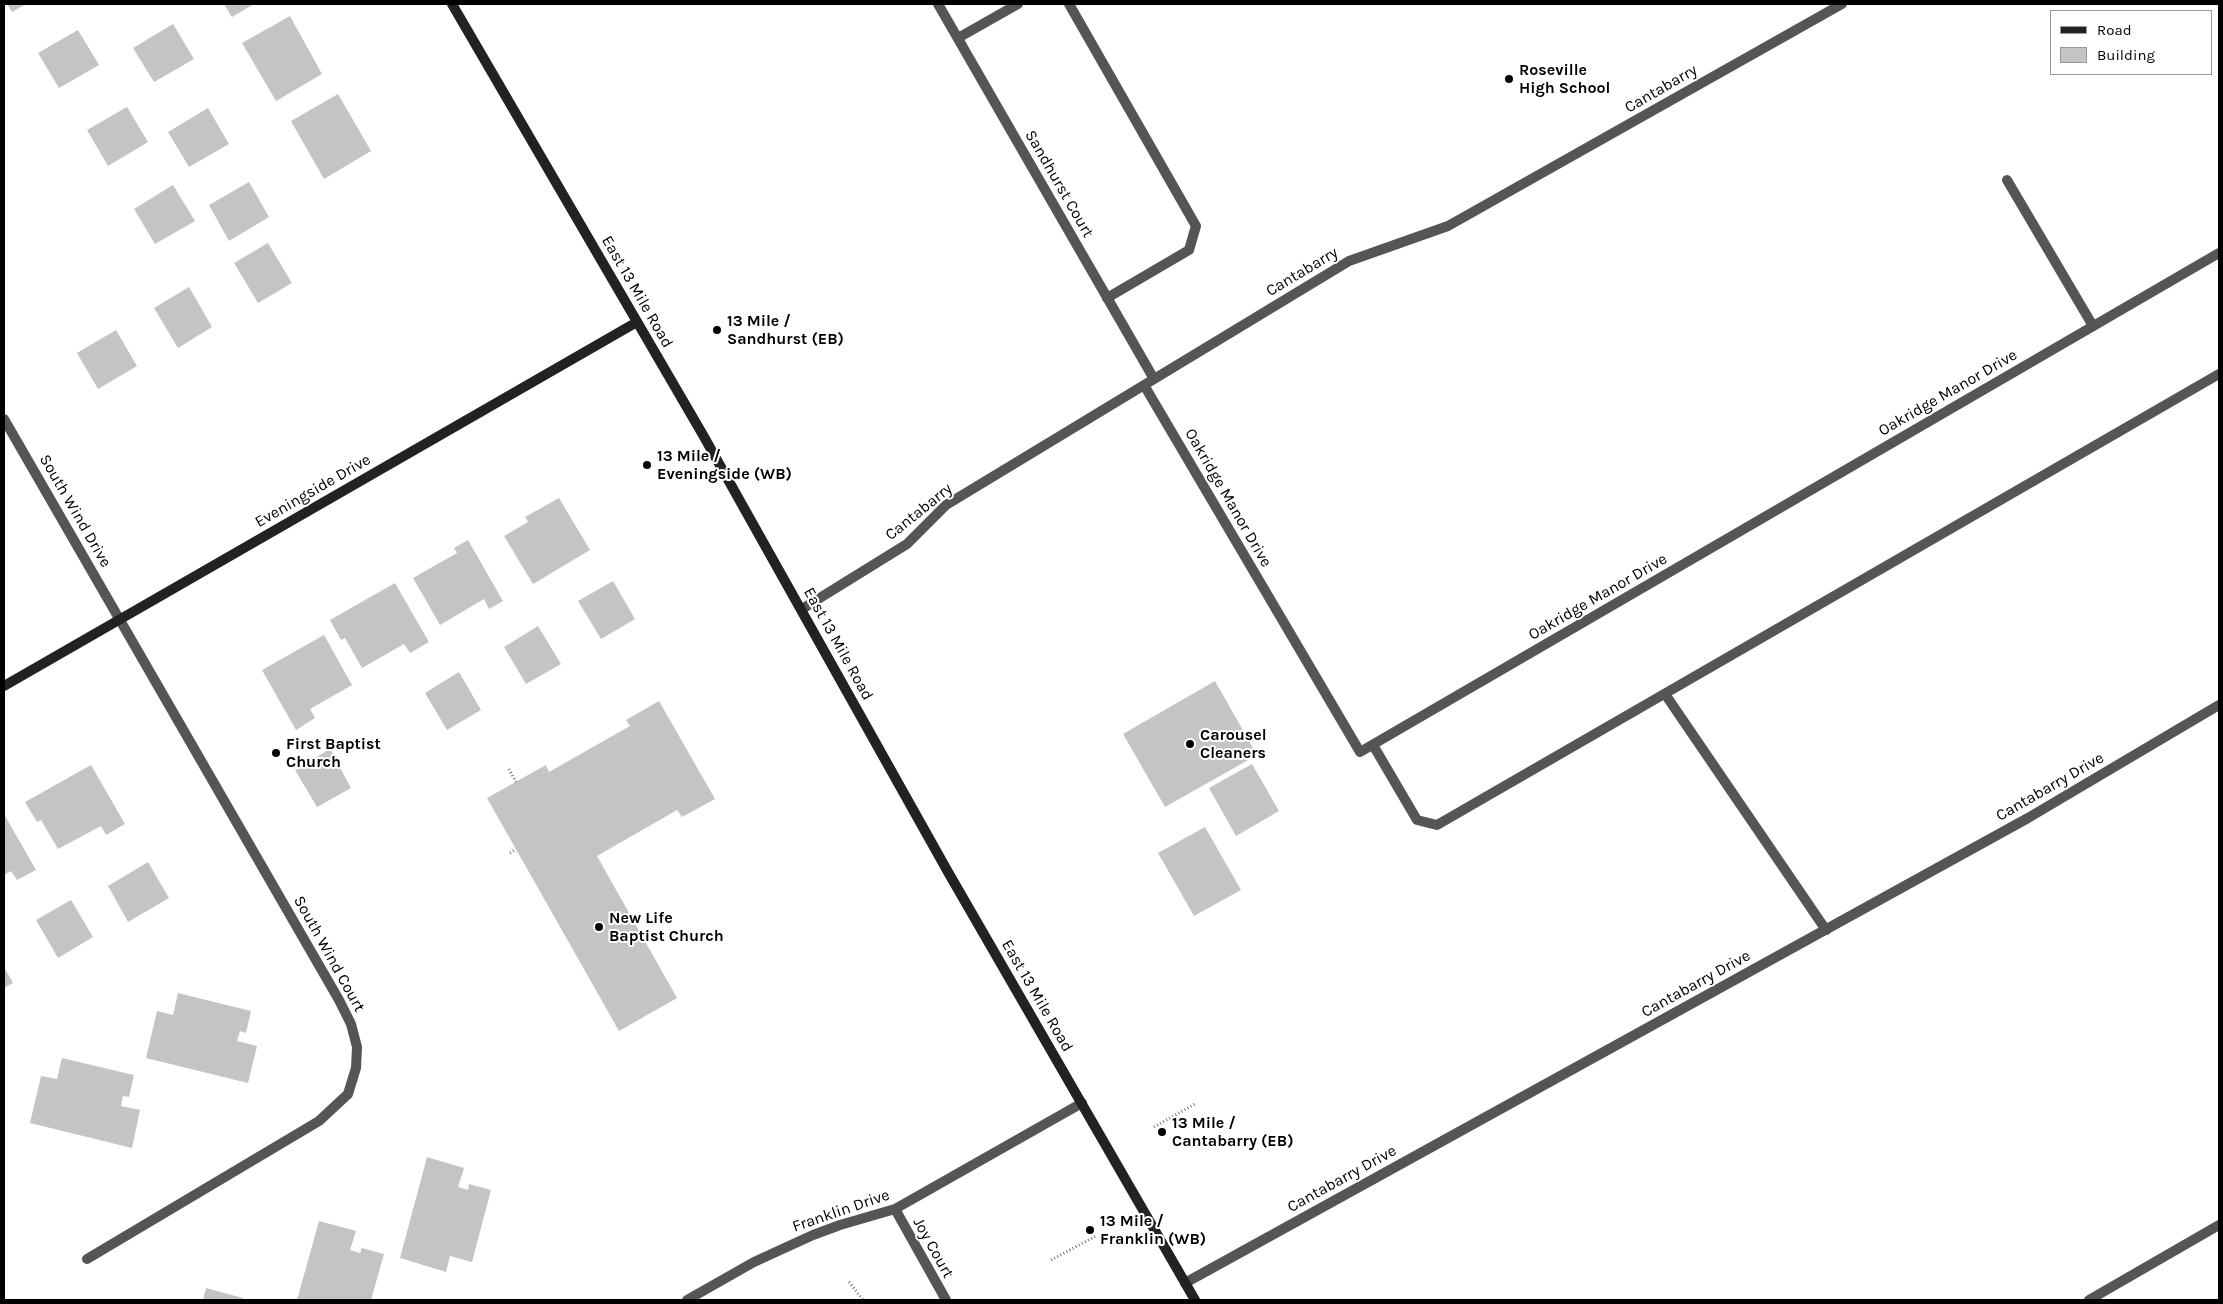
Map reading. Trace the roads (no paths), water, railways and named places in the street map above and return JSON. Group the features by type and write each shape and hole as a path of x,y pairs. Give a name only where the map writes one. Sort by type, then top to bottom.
{"main road":[{"name":"East 13 Mile Road","path":"452,4 802,609 953,881 1195,1300"},
{"name":"Eveningside Drive","path":"4,686 637,322"}],"street":[{"name":"Sandhurst Court","path":"938,4 1154,379"},
{"path":"958,38 1018,4"},
{"path":"1070,4 1196,226 1189,250 1107,298"},
{"name":"Cantabarry","path":"802,609 907,544 946,505 1349,261 1448,226 1842,4"},
{"path":"2007,180 2093,326"},
{"name":"Oakridge Manor Drive","path":"1144,385 1360,752 2219,253"},
{"path":"1373,745 1417,820 1437,826 2219,374"},
{"name":"South Wind Drive","path":"4,419 120,619"},
{"name":"South Wind Court","path":"87,1259 319,1121 348,1094 356,1068 357,1047 351,1024 339,1000 120,619"},
{"path":"1665,694 1826,930"},
{"name":"Cantabarry Drive","path":"1185,1283 2028,818 2219,706"},
{"name":"Franklin Drive","path":"686,1300 754,1262 812,1235 895,1209 1082,1103"},
{"name":"Joy Court","path":"895,1209 946,1300"},
{"path":"2089,1300 2219,1226"}],"place":[{"name":"Roseville High School","path":"1509,79"},
{"name":"13 Mile / Sandhurst (EB)","path":"717,330"},
{"name":"13 Mile / Eveningside (WB)","path":"647,465"},
{"name":"Carousel Cleaners","path":"1190,744"},
{"name":"First Baptist Church","path":"276,753"},
{"name":"New Life Baptist Church","path":"599,927"},
{"name":"13 Mile / Cantabarry (EB)","path":"1162,1132"},
{"name":"13 Mile / Franklin (WB)","path":"1090,1230"}]}
